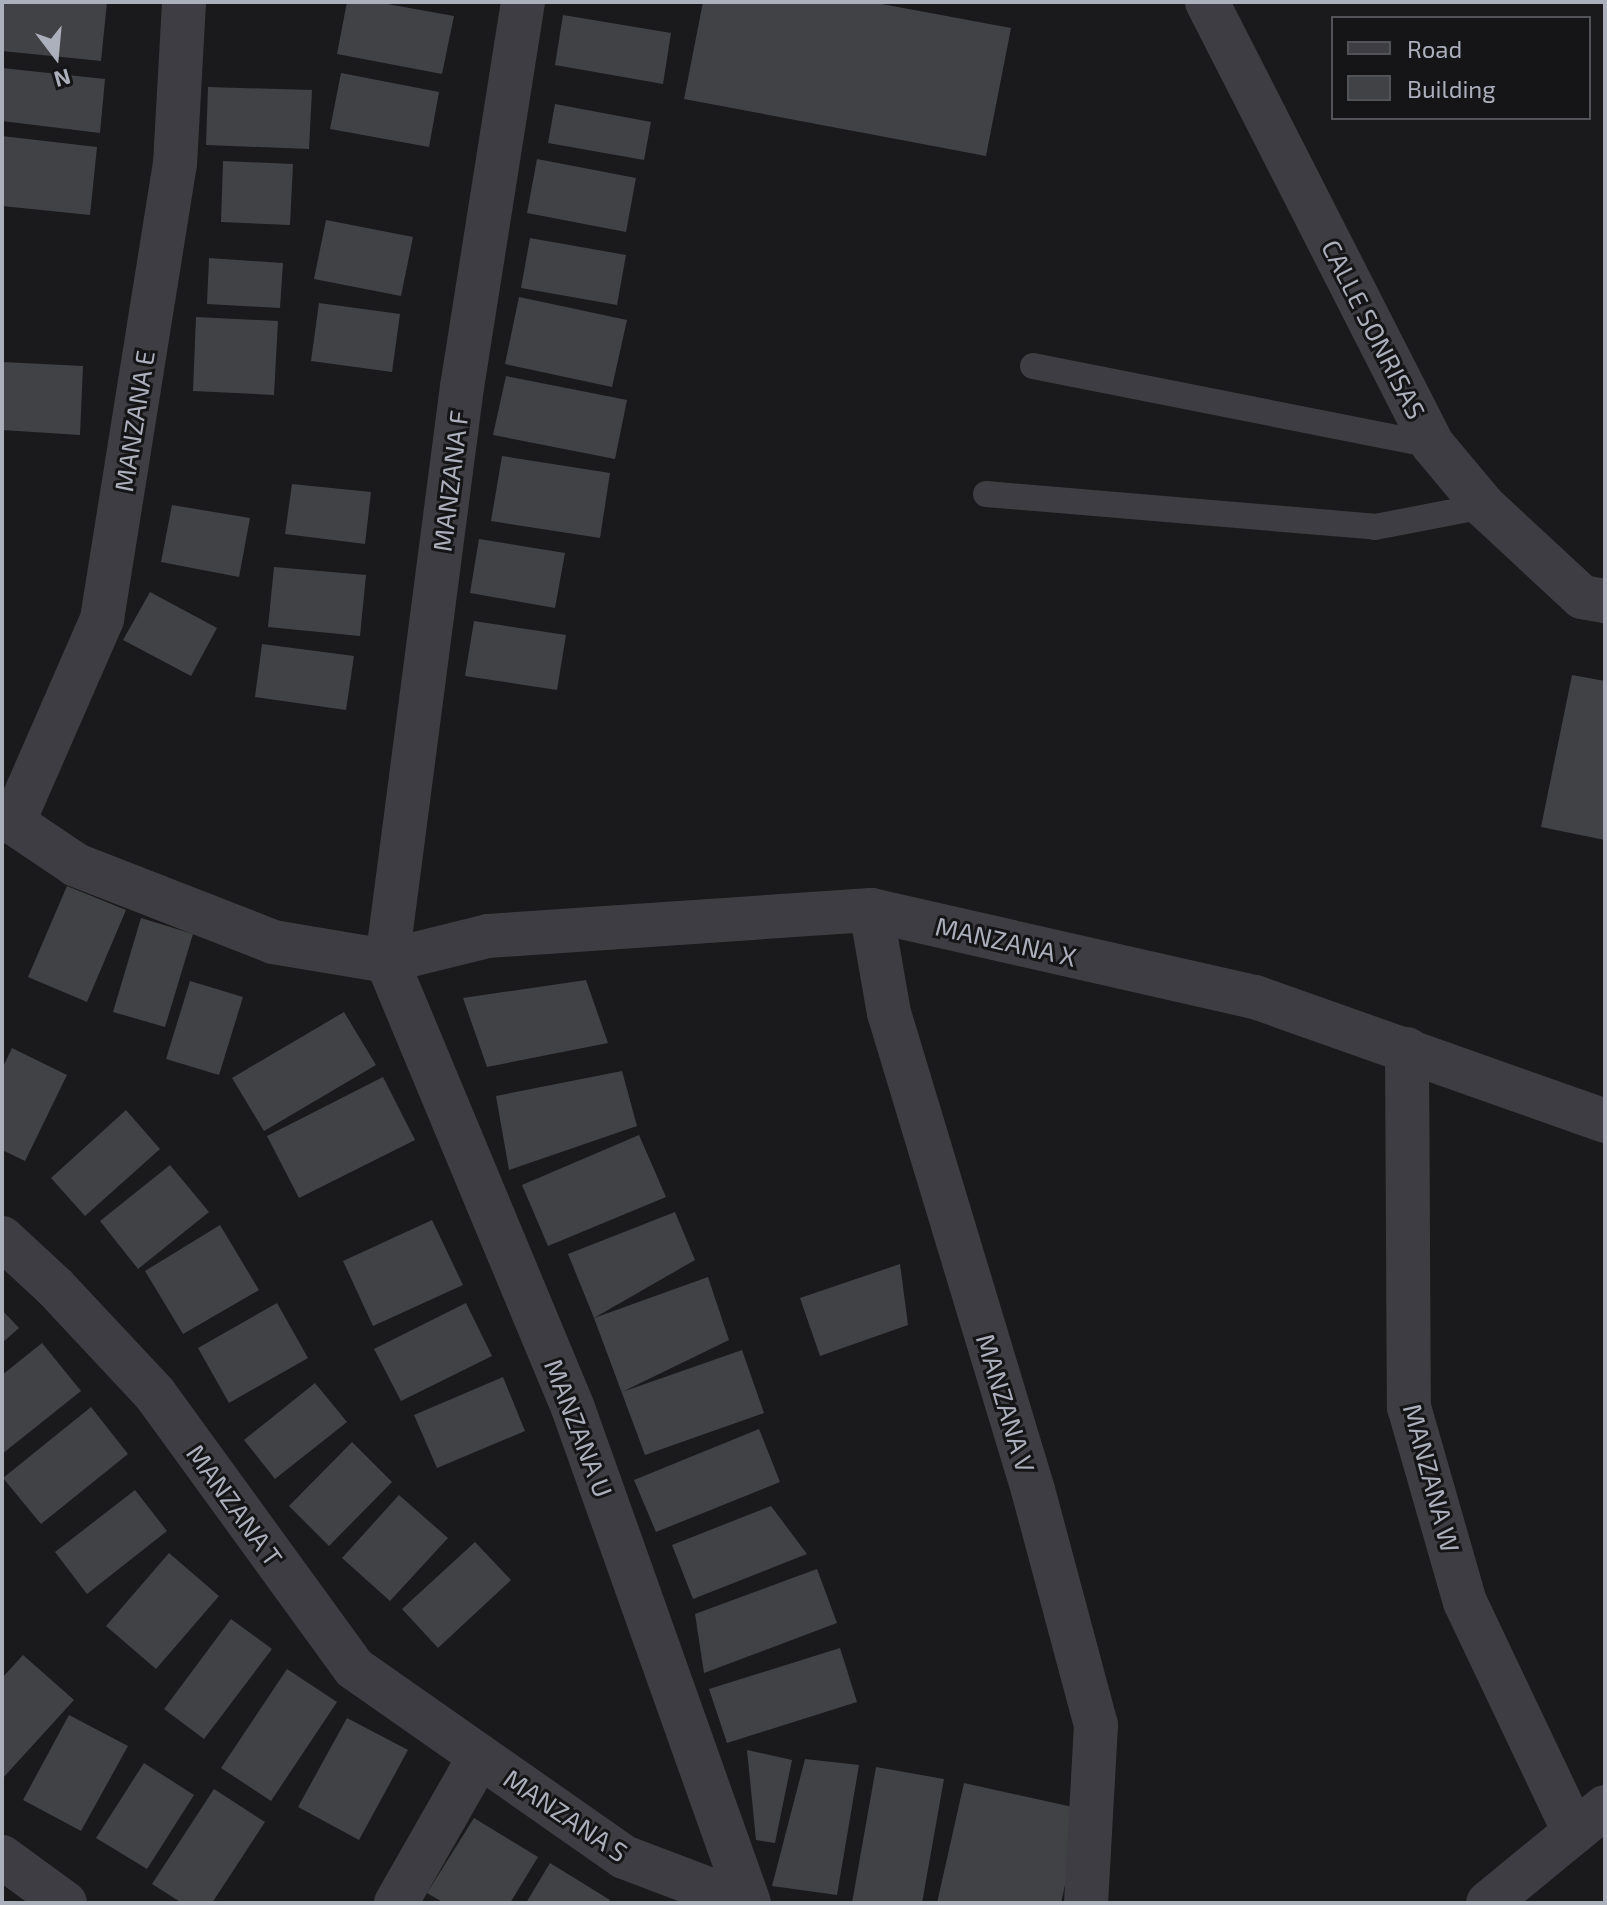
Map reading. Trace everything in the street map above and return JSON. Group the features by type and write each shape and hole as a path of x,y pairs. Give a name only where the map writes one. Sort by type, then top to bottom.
{"street":[{"name":"MANZANA E","path":"8,819 102,619 175,164 184,2"},
{"name":"MANZANA F","path":"387,961 462,387 523,2"},
{"name":"CALLE SONRISAS","path":"1207,2 1433,445 1484,506 1582,597 1605,601"},
{"path":"8,819 76,865 273,942 387,961"},
{"name":"MANZANA X","path":"387,961 488,936 871,910 1255,997 1605,1121"},
{"name":"MANZANA V","path":"871,910 889,1013 1033,1490 1096,1725 1086,1903"},
{"name":"MANZANA U","path":"387,961 573,1408 747,1903"},
{"name":"MANZANA W","path":"1407,1049 1409,1407 1465,1602 1590,1820"},
{"name":"MANZANA T","path":"2,1238 55,1287 155,1394 354,1668 480,1756"},
{"path":"396,1903 480,1756"},
{"name":"MANZANA S","path":"480,1756 624,1857 747,1903"},
{"path":"1488,1903 1590,1820"},
{"path":"2,1857 65,1903"}],"lane":[{"path":"1033,366 1433,445"},
{"path":"986,494 1375,527 1484,506"}],"building":[{"path":"2,2 107,2 101,61 2,51"},
{"path":"347,2 376,2 454,16 442,74 337,54"},
{"path":"703,2 871,2 1011,28 986,156 684,99"},
{"path":"563,15 671,33 663,84 555,65"},
{"path":"2,68 105,79 100,133 2,121"},
{"path":"341,73 439,92 429,147 330,129"},
{"path":"208,87 312,90 309,149 206,145"},
{"path":"555,104 651,122 644,160 548,143"},
{"path":"2,136 97,147 90,215 2,206"},
{"path":"537,159 636,178 626,232 527,213"},
{"path":"223,161 293,164 290,225 221,222"},
{"path":"326,220 413,237 401,296 314,279"},
{"path":"530,238 626,255 617,305 521,288"},
{"path":"209,258 283,263 280,308 207,304"},
{"path":"519,297 627,320 612,387 505,364"},
{"path":"319,303 400,314 392,372 311,361"},
{"path":"196,317 278,321 274,395 193,391"},
{"path":"2,362 83,366 80,435 2,430"},
{"path":"506,376 627,400 615,459 493,435"},
{"path":"502,456 610,473 600,538 491,521"},
{"path":"292,484 371,492 365,544 285,534"},
{"path":"172,505 250,518 239,577 161,562"},
{"path":"479,539 565,553 555,608 470,593"},
{"path":"274,567 366,575 360,636 268,627"},
{"path":"150,592 217,628 191,676 123,640"},
{"path":"474,621 566,635 557,690 465,676"},
{"path":"262,644 354,656 346,710 255,697"},
{"path":"1572,675 1605,681 1605,840 1541,827"},
{"path":"67,886 126,910 87,1002 28,977"},
{"path":"141,918 193,934 165,1027 113,1012"},
{"path":"586,980 608,1043 487,1067 463,998"},
{"path":"190,981 243,997 219,1075 166,1059"},
{"path":"344,1012 376,1065 264,1131 232,1078"},
{"path":"12,1048 67,1075 25,1161 2,1150 2,1069"},
{"path":"622,1071 637,1126 509,1170 496,1096"},
{"path":"383,1077 415,1140 299,1198 267,1136"},
{"path":"126,1110 160,1149 85,1216 51,1178"},
{"path":"639,1135 666,1197 548,1246 522,1185"},
{"path":"170,1165 209,1212 138,1269 100,1221"},
{"path":"675,1212 695,1260 594,1318 568,1254"},
{"path":"432,1220 463,1285 373,1326 343,1261"},
{"path":"220,1225 259,1290 183,1334 145,1271"},
{"path":"900,1264 908,1325 820,1356 800,1298"},
{"path":"708,1277 729,1340 622,1392 742,1350 764,1413 645,1455 594,1318"},
{"path":"277,1303 308,1358 229,1403 198,1348"},
{"path":"466,1303 492,1356 401,1401 374,1349"},
{"path":"2,1310 19,1328 2,1343"},
{"path":"42,1343 81,1391 2,1454 2,1375"},
{"path":"503,1377 525,1431 437,1468 414,1415"},
{"path":"315,1383 347,1422 275,1479 244,1440"},
{"path":"91,1407 128,1454 41,1524 3,1478"},
{"path":"759,1429 780,1482 656,1532 634,1480"},
{"path":"352,1442 392,1482 329,1546 289,1506"},
{"path":"135,1490 167,1531 87,1594 55,1552"},
{"path":"399,1495 448,1538 390,1601 342,1558"},
{"path":"771,1506 807,1554 693,1599 672,1545"},
{"path":"475,1542 511,1580 438,1648 402,1609"},
{"path":"169,1553 219,1596 156,1669 106,1626"},
{"path":"817,1569 837,1623 704,1673 695,1614"},
{"path":"231,1619 272,1649 204,1739 164,1709"},
{"path":"840,1648 857,1702 727,1743 709,1689"},
{"path":"23,1655 74,1700 2,1779 2,1678"},
{"path":"287,1669 337,1702 271,1801 221,1768"},
{"path":"69,1715 128,1746 81,1831 23,1800"},
{"path":"347,1718 408,1750 359,1840 298,1807"},
{"path":"747,1750 792,1760 775,1843 756,1840"},
{"path":"805,1759 859,1765 837,1895 772,1886"},
{"path":"144,1763 194,1795 147,1869 96,1838"},
{"path":"876,1767 944,1779 922,1903 852,1903"},
{"path":"964,1783 1082,1809 1061,1903 937,1903"},
{"path":"214,1789 265,1822 212,1903 182,1903 152,1884"},
{"path":"474,1818 538,1857 510,1903 444,1903 427,1893"},
{"path":"550,1863 610,1900 608,1903 526,1903"}]}
